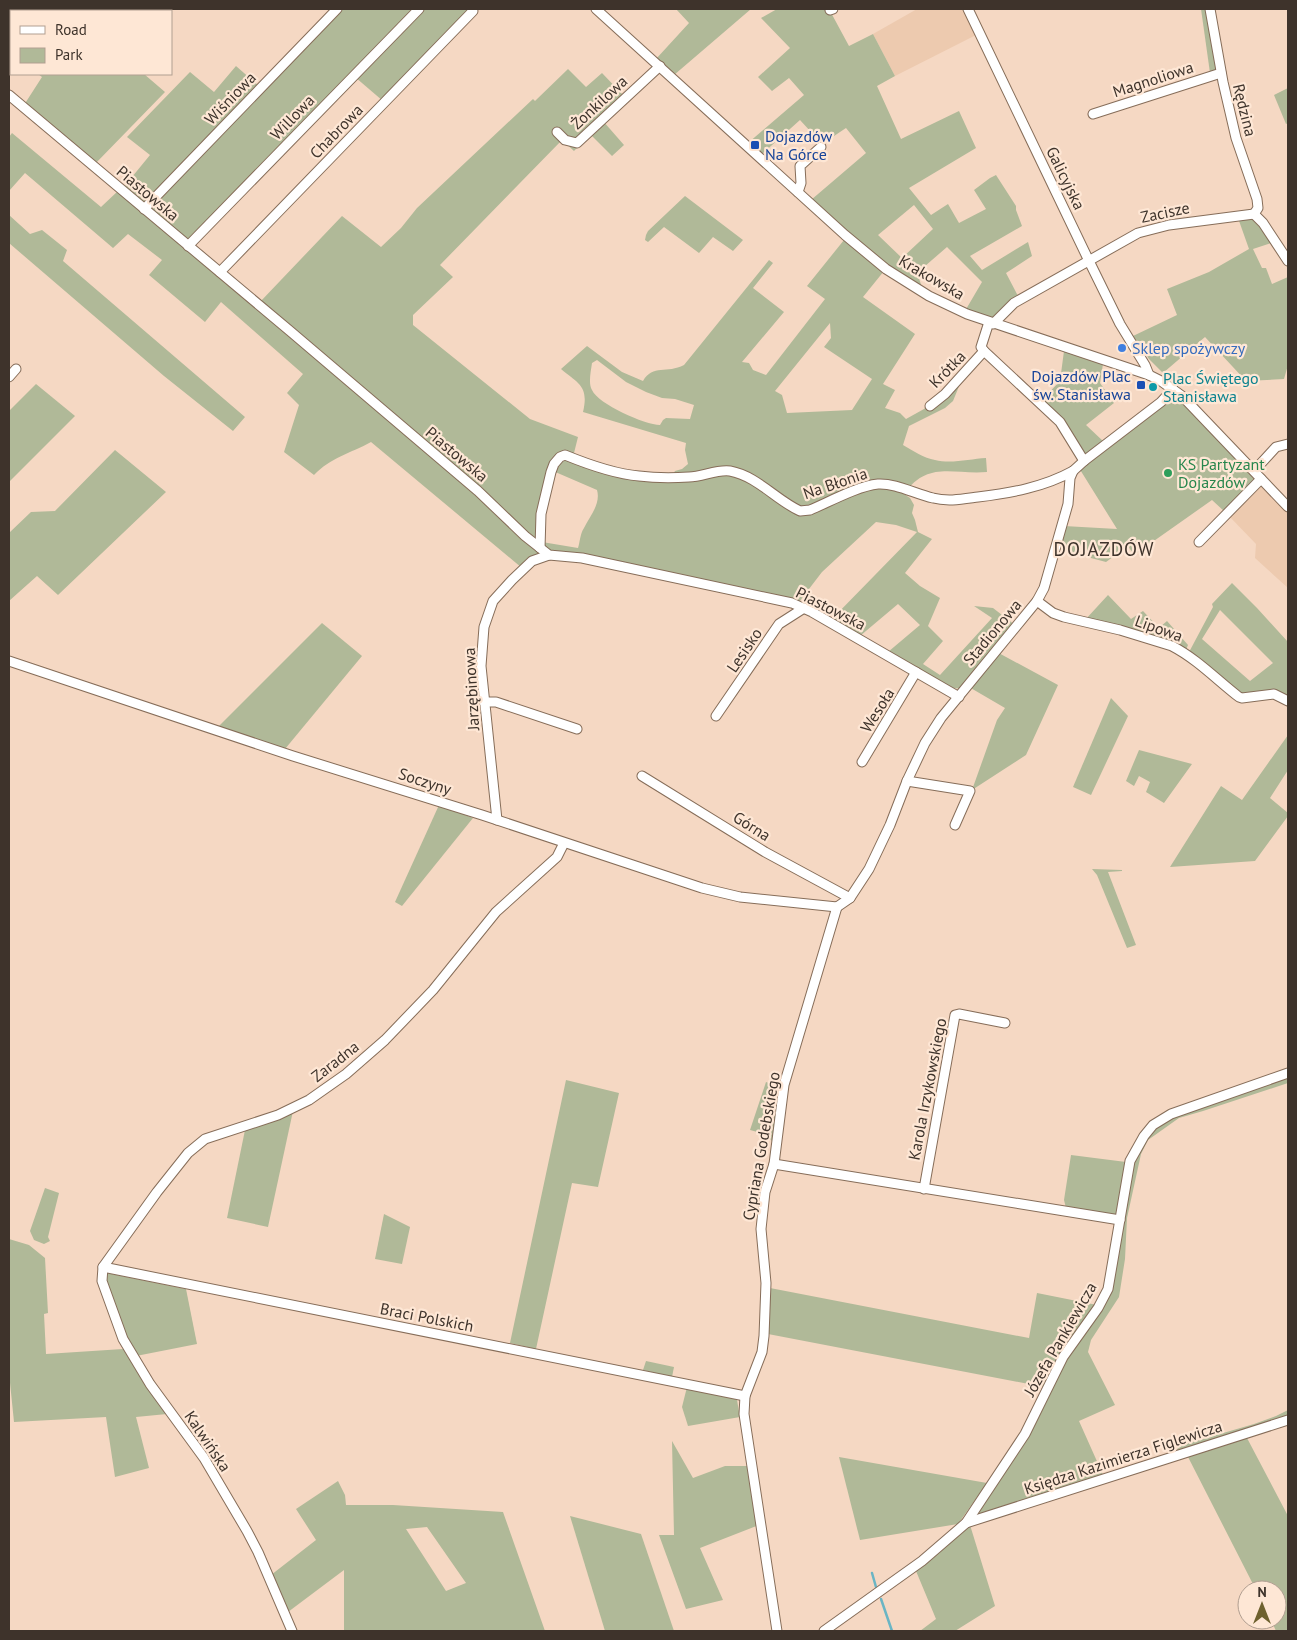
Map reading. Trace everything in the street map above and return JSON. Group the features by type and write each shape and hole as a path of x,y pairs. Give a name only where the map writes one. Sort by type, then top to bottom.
{"street":[{"name":"Wiśniowa","path":"144,209 337,9"},
{"name":"Willowa","path":"188,246 418,9"},
{"name":"Krakowska","path":"596,9 844,235 886,269 929,296 967,314 1144,373 1161,381 1182,396 1288,507"},
{"name":"Galicyjska","path":"968,9 1120,324 1141,358 1144,373"},
{"name":"Rędzina","path":"1210,9 1221,73 1236,138 1257,198 1258,208 1254,214"},
{"name":"Chabrowa","path":"220,272 473,11"},
{"name":"Żonkilowa","path":"557,132 566,140 577,143 660,66"},
{"name":"Magnoliowa","path":"1093,114 1221,73"},
{"name":"Piastowska","path":"9,95 478,492 525,536 549,554 597,561 792,603 804,608 958,697"},
{"path":"798,192 801,183 800,166 821,147"},
{"name":"Zacisze","path":"991,323 1014,303 1138,233 1169,225 1254,214"},
{"path":"1254,214 1263,223 1288,261"},
{"path":"991,323 981,347 1060,422 1084,461"},
{"name":"Krótka","path":"930,406 946,394 984,351"},
{"path":"9,377 16,369"},
{"path":"1073,471 1161,402 1173,389"},
{"path":"1254,471 1276,447 1288,444"},
{"name":"Na Błonia","path":"540,548 541,514 551,472 554,464 564,455 602,468 637,476 693,477 727,470 754,481 800,511 810,510 870,486 889,484 918,495 944,500 967,499 1011,493 1058,479 1073,471"},
{"name":"Stadionowa","path":"837,906 850,898 869,869 925,743 941,718 1037,601 1044,588 1068,504 1070,478 1073,471"},
{"path":"1198,542 1261,479"},
{"name":"Jarzębinowa","path":"498,820 481,666 484,627 493,601 532,561 549,554"},
{"name":"Lipowa","path":"1037,601 1053,613 1064,617 1120,630 1172,646 1214,675 1239,697 1274,694 1288,701"},
{"name":"Lesisko","path":"716,716 779,624 804,608"},
{"name":"Soczyny","path":"9,661 293,756 498,820 702,888 740,898 837,906"},
{"name":"Wesoła","path":"862,762 916,672"},
{"path":"484,702 496,702 577,728"},
{"name":"Górna","path":"642,776 765,852 850,898"},
{"path":"907,781 970,791 955,825"},
{"name":"Zaradna","path":"103,1268 157,1192 188,1153 205,1140 278,1115 309,1100 346,1074 386,1040 433,990 496,912 556,857 564,843"},
{"name":"Cypriana Godebskiego","path":"778,1631 744,1414 745,1396 762,1352 766,1283 761,1229 765,1192 774,1164 784,1085 837,906"},
{"name":"Karola Irzykowskiego","path":"924,1189 955,1015 959,1014 1005,1022"},
{"name":"Józefa Pankiewicza","path":"824,1631 922,1561 966,1523 1025,1434 1063,1357 1098,1308 1108,1289 1130,1161 1144,1136 1153,1125 1171,1114 1288,1073"},
{"path":"774,1164 1120,1220"},
{"name":"Braci Polskich","path":"103,1268 745,1396"},
{"name":"Kalwińska","path":"103,1268 102,1281 123,1339 150,1384 204,1458 247,1531 292,1631"},
{"name":"Księdza Kazimierza Figlewicza","path":"966,1523 1288,1420"}],"shaded area":[{"path":"917,9 966,9 978,34 895,76 873,34"},
{"path":"1261,481 1288,510 1288,588 1255,558 1256,544 1228,515"}],"green space":[{"path":"340,9 415,9 188,244 146,209"},
{"path":"421,9 472,9 383,101 355,77"},
{"path":"676,9 751,9 674,75 656,59 689,23"},
{"path":"777,9 829,9 849,46 873,34 895,76 877,86 901,139 959,111 976,148 909,188 931,215 948,204 959,223 986,209 974,190 996,175 1016,206 1022,226 970,256 982,270 1028,242 1032,256 1006,273 1019,298 992,322 965,311 982,282 947,247 917,273 923,290 867,250 811,200 866,153 846,128 822,144 800,120 761,155 748,143 804,95 789,78 772,91 758,77 790,48 761,18","holes":["914,205 933,229 902,258 878,235"]},
{"path":"1201,9 1208,9 1218,71 1210,73"},
{"path":"236,66 259,86 143,206 123,188 150,155 127,137 190,72 214,92"},
{"path":"568,69 586,87 602,73 624,96 576,142 566,139 554,127 553,130 563,140 577,145 603,121 624,145 612,156 590,134 574,151 562,140 440,265 453,277 413,315 413,325 530,419 578,437 573,457 559,456 538,545 260,302 342,216 381,247 401,228 417,208 533,99 535,101"},
{"path":"39,75 145,75 165,92 94,165 24,105 42,77"},
{"path":"1288,88 1288,123 1286,124 1274,95"},
{"path":"12,133 101,207 119,190 287,331 545,554 522,568 371,442 327,464 314,475 284,452 299,405 287,393 303,374 221,302 205,322 149,275 162,260 128,234 113,248 25,173 9,191 9,137"},
{"path":"685,196 743,240 733,251 713,237 699,253 664,227 648,242 645,240 648,231"},
{"path":"9,215 30,234 42,230 67,250 63,261 245,417 233,431 164,376 9,243"},
{"path":"1254,216 1274,242 1253,249 1262,268 1266,268 1272,284 1288,277 1288,365 1284,379 1246,381 1205,337 1163,373 1149,359 1133,336 1177,315 1167,289 1209,272 1249,249 1238,218"},
{"path":"844,240 884,271 863,297 915,334 883,384 895,390 885,408 900,413 906,419 924,409 962,379 953,401 945,408 909,426 903,445 923,456 941,461 986,458 987,472 942,471 932,473 913,483 904,494 910,498 914,505 912,513 918,532 932,539 905,573 920,586 940,598 928,626 943,641 923,664 940,675 992,618 974,606 993,608 1015,625 961,688 949,689 888,652 920,625 898,604 860,636 831,620 917,532 896,525 876,522 822,572 799,602 550,553 541,547 542,542 578,548 583,530 598,500 597,490 553,471 566,458 670,479 675,471 682,469 688,464 685,450 686,443 583,412 585,396 581,386 561,369 587,346 622,372 643,381 647,376 656,371 678,368 684,365 769,260 773,263 753,288 784,312 742,362 749,363 753,370 766,375 825,299 807,286","holes":["830,323 831,338 824,347 872,379 852,410 787,413 782,395 775,391","597,360 626,382 646,392 662,398 675,399 694,405 690,419 666,418 660,425 653,424 633,418 612,407 596,396 590,384 592,363"]},
{"path":"1064,351 1103,364 1100,383 1114,403 1086,425 1104,442 1084,458 1041,401 1060,381"},
{"path":"36,384 75,416 9,482 9,411"},
{"name":"KS Partyzant Dojazdów","path":"1175,394 1259,479 1225,512 1212,500 1134,555 1128,546 1106,562 1057,549 1064,526 1117,529 1079,468"},
{"path":"115,450 166,492 58,595 37,576 9,601 9,533 31,512 55,511"},
{"path":"1232,583 1288,642 1288,699 1244,696 1188,654 1213,607 1212,604","holes":["1220,610 1273,663 1250,681 1202,639"]},
{"path":"1108,595 1131,619 1143,611 1159,628 1167,621 1188,645 1185,652 1085,620"},
{"path":"322,623 362,656 285,749 218,727"},
{"path":"995,651 1058,685 1026,755 972,790 997,720 1005,708 969,687"},
{"path":"1111,698 1128,716 1091,795 1073,787"},
{"path":"1288,735 1288,770 1270,798 1288,813 1288,816 1255,861 1170,867 1221,786 1242,800"},
{"path":"1139,750 1192,764 1164,803 1146,792 1150,782 1139,776 1134,786 1126,781"},
{"path":"439,805 473,818 402,906 395,902"},
{"path":"1092,869 1122,870 1108,872 1136,945 1127,948 1097,875"},
{"path":"1288,1075 1288,1083 1179,1118 1148,1140 1141,1154 1127,1218 1125,1259 1119,1297 1091,1340 1088,1352 1115,1405 1079,1421 1104,1477 973,1519 1066,1358 1109,1293 1132,1162 1157,1125 1176,1114"},
{"path":"566,1080 619,1093 598,1187 572,1183 536,1349 510,1343"},
{"path":"766,1082 779,1087 774,1143 765,1134 750,1130"},
{"path":"293,1111 268,1227 227,1218 245,1130"},
{"path":"1071,1155 1126,1162 1118,1217 1066,1208 1064,1200"},
{"path":"45,1188 59,1193 48,1237 50,1241 44,1244 34,1240 30,1231"},
{"path":"384,1214 410,1227 402,1264 375,1259"},
{"path":"9,1239 29,1245 45,1258 48,1313 44,1314 46,1354 123,1349 167,1414 136,1417 149,1468 115,1477 106,1417 14,1422 9,1373"},
{"path":"107,1273 186,1289 197,1344 136,1356 126,1339 104,1276"},
{"path":"770,1288 1029,1338 1037,1293 1097,1305 1044,1387 768,1334"},
{"path":"646,1361 674,1367 672,1377 643,1370"},
{"path":"687,1387 728,1395 737,1400 740,1417 688,1426 682,1407"},
{"path":"1288,1410 1288,1417 1169,1456 1182,1445 1254,1424"},
{"path":"1247,1438 1288,1516 1288,1631 1276,1630 1287,1630 1287,1580 1251,1580 1187,1455"},
{"path":"672,1441 693,1478 725,1466 748,1466 759,1525 700,1548 723,1600 686,1609 659,1535 674,1535"},
{"path":"839,1457 987,1483 958,1524 860,1540"},
{"path":"338,1481 345,1495 346,1505 393,1505 503,1512 545,1631 344,1631 344,1570 288,1612 271,1575 316,1540 296,1509","holes":["427,1527 466,1583 446,1591 406,1529"]},
{"path":"570,1516 641,1534 674,1631 605,1631"},
{"path":"970,1525 995,1606 955,1631 920,1631 936,1619 916,1571"}],"waterway":[{"path":"872,1573 876,1587"},
{"path":"881,1599 892,1631"}],"place":[{"name":"Dojazdów Na Górce","path":"755,145"},
{"name":"Sklep spożywczy","path":"1122,348"},
{"name":"Dojazdów Plac św. Stanisława","path":"1141,385"},
{"name":"Plac Świętego Stanisława","path":"1153,387"},
{"name":"KS Partyzant Dojazdów","path":"1168,473"}],"district":[{"name":"DOJAZDÓW","path":"1104,549"}]}
